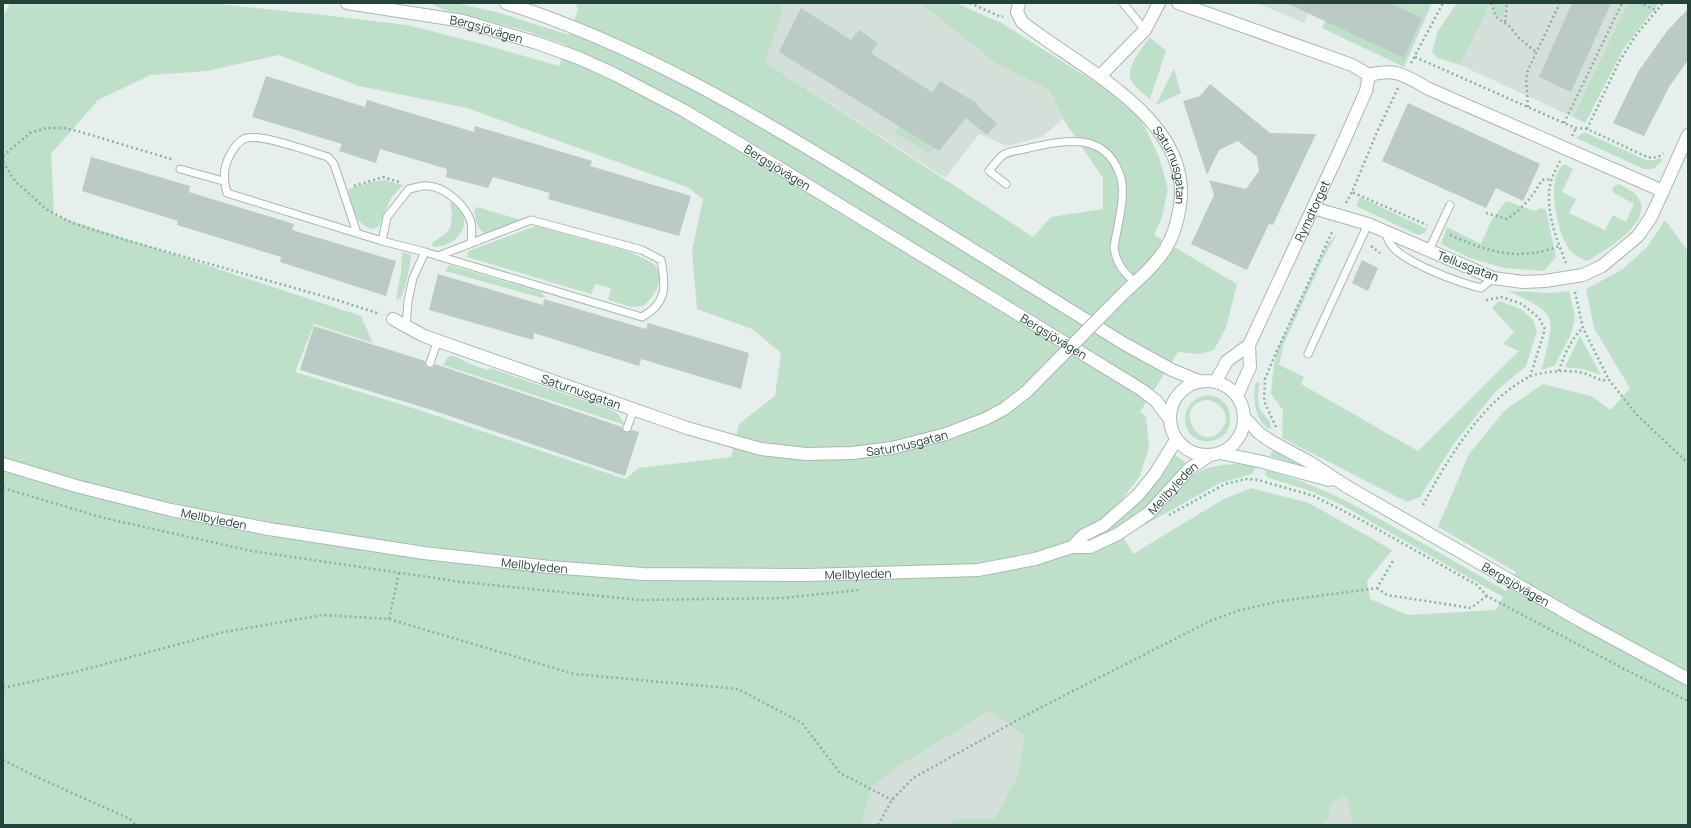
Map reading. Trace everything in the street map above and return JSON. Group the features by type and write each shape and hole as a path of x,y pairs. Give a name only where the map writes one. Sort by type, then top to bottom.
{"street":[{"name":"Bergsjövägen","path":"347,3 406,7 463,21 537,43 579,58 647,90 802,180 1142,390 1156,401 1169,418 1171,430 1176,440 1191,452 1215,454 1263,462 1346,486"},
{"path":"506,3 546,16 661,66 699,85 819,154 1123,343 1172,370 1199,381 1216,381 1228,387 1238,396 1242,406 1244,418 1243,429 1238,439 1230,447 1215,454"},
{"path":"1100,76 1145,30 1159,3"},
{"path":"1178,3 1352,65 1369,75 1382,71 1394,72 1429,89 1663,190"},
{"name":"Saturnusgatan","path":"393,319 424,336 687,428 761,449 806,454 852,453 892,448 946,434 998,412 1026,392 1155,262 1166,248 1173,233 1182,194 1181,178 1175,157 1166,141 1145,115 1100,76 1032,31 1022,22 1018,7"},
{"name":"Rymdtorget","path":"1216,381 1227,362 1249,345 1366,92 1369,75"},
{"name":"Tellusgatan","path":"1313,208 1368,224 1493,278 1523,282 1545,281 1583,275 1602,266 1638,236 1651,217 1677,156 1688,135"},
{"name":"Rymdtorget","path":"1238,396 1250,367 1249,345"},
{"path":"1169,418 1171,407 1183,388 1199,381"},
{"name":"Bergsjövägen","path":"1244,418 1259,433 1272,442 1346,486 1579,620 1688,679"},
{"name":"Mellbyleden","path":"1072,547 1084,535 1104,525 1138,495 1155,474 1176,440"},
{"name":"Mellbyleden","path":"3,464 76,486 142,502 269,529 424,553 515,564 604,572 691,575 806,575 971,570 1014,564 1036,559 1072,547 1090,547 1118,534 1149,513 1189,470 1215,454"}],"lane":[{"path":"1123,3 1145,30"},
{"path":"357,233 334,164 328,157 259,137 244,139 233,148 226,163 223,181 227,193 382,241 425,252 438,256 642,317 654,310 663,294 664,277 661,260 642,250 531,220 438,256"},
{"path":"1006,184 989,171 1004,154 1073,140 1093,145 1103,150 1115,164 1120,176 1122,188 1114,247 1115,257 1119,266 1135,282"},
{"path":"180,169 223,181"},
{"path":"382,241 387,217 409,189 428,186 444,191 458,201 469,215 472,228 471,243"},
{"path":"1429,250 1450,205"},
{"path":"1308,354 1368,224"},
{"path":"1385,232 1392,246 1405,258 1465,285 1481,288 1493,278"},
{"path":"406,326 408,301 413,278 425,252"},
{"path":"430,363 438,340"},
{"path":"627,428 634,409"}],"path":[{"path":"970,3 1001,17 1018,7"},
{"path":"1272,442 1276,436 1277,428 1264,401 1265,379 1352,192 1377,132 1404,76 1443,3"},
{"path":"1491,3 1496,17 1505,22 1519,38 1536,52"},
{"path":"1505,22 1507,3"},
{"path":"1528,107 1526,78 1528,70 1560,3"},
{"path":"1564,123 1622,3"},
{"path":"1639,3 1656,10"},
{"path":"1587,129 1619,62 1636,35 1663,3"},
{"path":"1415,57 1564,123 1576,128 1587,129 1647,157 1655,158 1665,150 1677,156"},
{"path":"3,156 30,133 46,128 64,128 178,161 180,169"},
{"path":"1567,264 1559,246 1550,215 1551,181 1576,128"},
{"path":"3,162 15,181 46,209 72,223 122,239 340,301 393,319"},
{"path":"342,189 383,177 418,188"},
{"path":"1486,213 1507,219 1526,203 1534,194 1542,180 1547,179 1551,181"},
{"path":"1352,192 1482,250 1501,253 1534,254 1559,246"},
{"path":"1575,292 1584,328 1609,380 1637,415 1688,463"},
{"path":"1559,371 1578,332 1584,328"},
{"path":"1423,505 1462,439 1493,404 1530,376 1559,371 1583,373 1604,381 1609,380"},
{"path":"1258,480 1263,462"},
{"path":"1377,588 1393,561"},
{"path":"389,620 398,573"},
{"path":"878,825 892,800 913,778 1034,711 1210,621 1240,610 1281,602 1377,588 1387,595 1471,608 1487,596"},
{"path":"3,688 76,672 224,632 323,615 389,620 574,674 738,689 802,723 840,773 892,800"},
{"path":"3,760 32,775 130,819 136,825"}],"shaded area":[{"path":"781,3 920,3 994,62 1049,90 1063,119 1042,137 1007,146 979,134 945,178 765,62 782,15"},
{"path":"1257,3 1313,3 1304,23"},
{"path":"1487,3 1628,3 1573,117 1460,65 1487,11"},
{"path":"990,709 1024,736 1017,777 994,819 953,819 947,825 864,825 862,823 870,787 899,766"},
{"path":"1346,796 1352,821 1351,825 1322,825 1327,821 1332,802"}],"green space":[{"path":"10,3 209,3 407,25 559,66 566,45 523,30 442,9 430,3 455,3 496,12 569,35 578,10 576,3 781,3 782,15 765,62 1033,237 1051,217 1103,209 1103,178 1063,119 1049,90 994,62 920,3 956,3 1003,24 1101,86 1138,117 1145,127 1159,157 1168,189 1162,217 1154,235 1237,284 1226,328 1214,350 1200,354 1178,352 1140,412 1146,416 1149,447 1140,476 1111,514 1116,522 1142,500 1163,475 1175,455 1185,462 1155,500 1118,527 1133,554 1222,500 1251,488 1309,503 1392,550 1367,581 1370,599 1408,615 1496,610 1503,597 1340,504 1308,490 1269,478 1266,476 1265,470 1303,482 1356,506 1506,591 1516,572 1438,527 1469,454 1505,410 1543,384 1591,396 1611,410 1630,388 1594,328 1586,289 1623,269 1647,247 1665,220 1688,251 1688,825 1351,825 1352,821 1346,796 1332,802 1327,821 1322,825 947,825 953,819 994,819 1017,777 1024,736 990,710 899,766 871,787 862,823 864,825 3,825 3,17","holes":["279,55 359,86 467,108 687,187 703,199 692,251 697,309 752,329 781,353 775,396 739,424 731,457 639,468 625,479 419,410 295,372 314,324 373,343 361,316 54,215 51,154 98,100 151,75 207,71"]},
{"path":"1334,3 1432,3 1404,67 1322,28"},
{"path":"1457,3 1487,3 1487,11 1460,65 1438,58 1432,52 1438,31"},
{"path":"1492,3 1505,3 1503,19 1496,14"},
{"path":"1628,3 1659,3 1624,48 1585,123 1573,117"},
{"path":"1150,37 1166,51 1150,99 1132,82 1130,70 1135,58"},
{"path":"1174,69 1181,93 1156,105 1173,70"},
{"path":"899,126 934,148 930,154 895,133"},
{"path":"1584,132 1646,160 1656,160 1659,158 1663,160 1653,169 1644,169 1576,138"},
{"path":"1564,164 1573,169 1562,192 1576,199 1569,213 1605,230 1613,215 1626,222 1634,204 1614,193 1612,188 1619,184 1637,196 1641,206 1640,215 1626,234 1604,251 1587,261 1575,255 1569,249 1560,231 1554,193 1558,171"},
{"path":"385,180 403,185 391,198 379,226 374,229 362,224 358,220 348,189"},
{"path":"1360,197 1427,229 1425,233 1418,235 1356,206"},
{"path":"1506,201 1534,211 1541,208 1546,210 1556,257 1544,271 1504,268 1470,258 1441,244 1447,227 1481,244 1491,221"},
{"path":"450,202 458,208 463,216 464,223 462,230 458,237 451,242 434,247 432,243 445,234 450,228 452,215"},
{"path":"477,207 518,219 519,221 485,233 480,229 477,223 474,210"},
{"path":"536,226 630,252 651,262 659,273 656,291 643,306 631,307 608,300 611,288 595,284 591,294 467,257 468,252 471,250"},
{"path":"1337,234 1323,259 1284,343 1279,365 1304,377 1301,384 1418,451 1519,351 1503,344 1514,332 1492,308 1499,301 1521,309 1533,320 1537,331 1526,366 1496,391 1453,445 1420,497 1407,502 1282,438 1283,410 1271,394 1276,353 1318,262 1330,241"},
{"path":"403,252 411,255 410,264 403,295 401,298 396,300 401,272"},
{"path":"449,265 540,292 546,297 542,298 445,271"},
{"path":"1508,291 1551,293 1569,291 1575,317 1571,334 1555,365 1542,370 1550,336 1550,323 1546,313 1537,305"},
{"path":"1580,336 1601,375 1583,369 1565,367"},
{"path":"450,356 457,357 467,363 488,370 490,368 614,411 619,415 625,425 443,365"},
{"path":"1256,382 1260,383 1258,403 1260,409 1269,421 1271,429 1261,422 1258,416 1254,394"},
{"path":"1206,395 1216,397 1228,408 1230,425 1220,438 1211,441 1201,440 1193,436 1188,430 1185,422 1186,414 1189,406 1196,399","holes":["1206,400 1220,406 1226,419 1222,429 1214,436 1206,437 1199,434 1193,427 1190,419 1190,411 1196,404"]},
{"path":"1274,449 1319,472 1270,456"},
{"path":"1233,464 1256,467 1252,474 1220,483 1139,528 1167,503 1194,474 1220,465"}],"building":[{"path":"1286,3 1390,3 1422,18 1404,58"},
{"path":"1572,3 1611,3 1571,92 1539,77"},
{"path":"801,8 851,40 859,30 878,43 871,53 932,92 940,81 978,104 977,106 997,123 996,125 987,135 966,118 939,151 779,52"},
{"path":"1688,9 1688,60 1669,87 1644,136 1613,123 1638,72 1667,31"},
{"path":"266,76 365,107 367,100 474,132 475,126 592,161 590,166 691,196 679,236 548,199 550,193 493,177 488,188 446,177 447,169 380,149 376,163 339,151 342,144 252,117"},
{"path":"1210,84 1270,133 1316,134 1273,225 1269,224 1247,270 1191,244 1214,195 1209,180 1246,189 1259,171 1257,157 1238,141 1219,150 1207,175 1183,101 1200,96"},
{"path":"1408,103 1540,164 1523,201 1496,188 1486,208 1382,161"},
{"path":"91,157 190,186 189,192 294,224 292,230 396,261 386,296 280,262 281,257 177,225 178,221 82,191"},
{"path":"1362,260 1378,268 1368,291 1352,283"},
{"path":"438,274 543,305 544,299 646,329 648,323 749,353 741,389 641,359 639,366 534,333 533,340 429,310"},
{"path":"314,326 425,361 426,366 429,368 433,367 435,364 622,427 623,431 626,433 632,430 639,432 625,476 432,410 300,370"}]}
